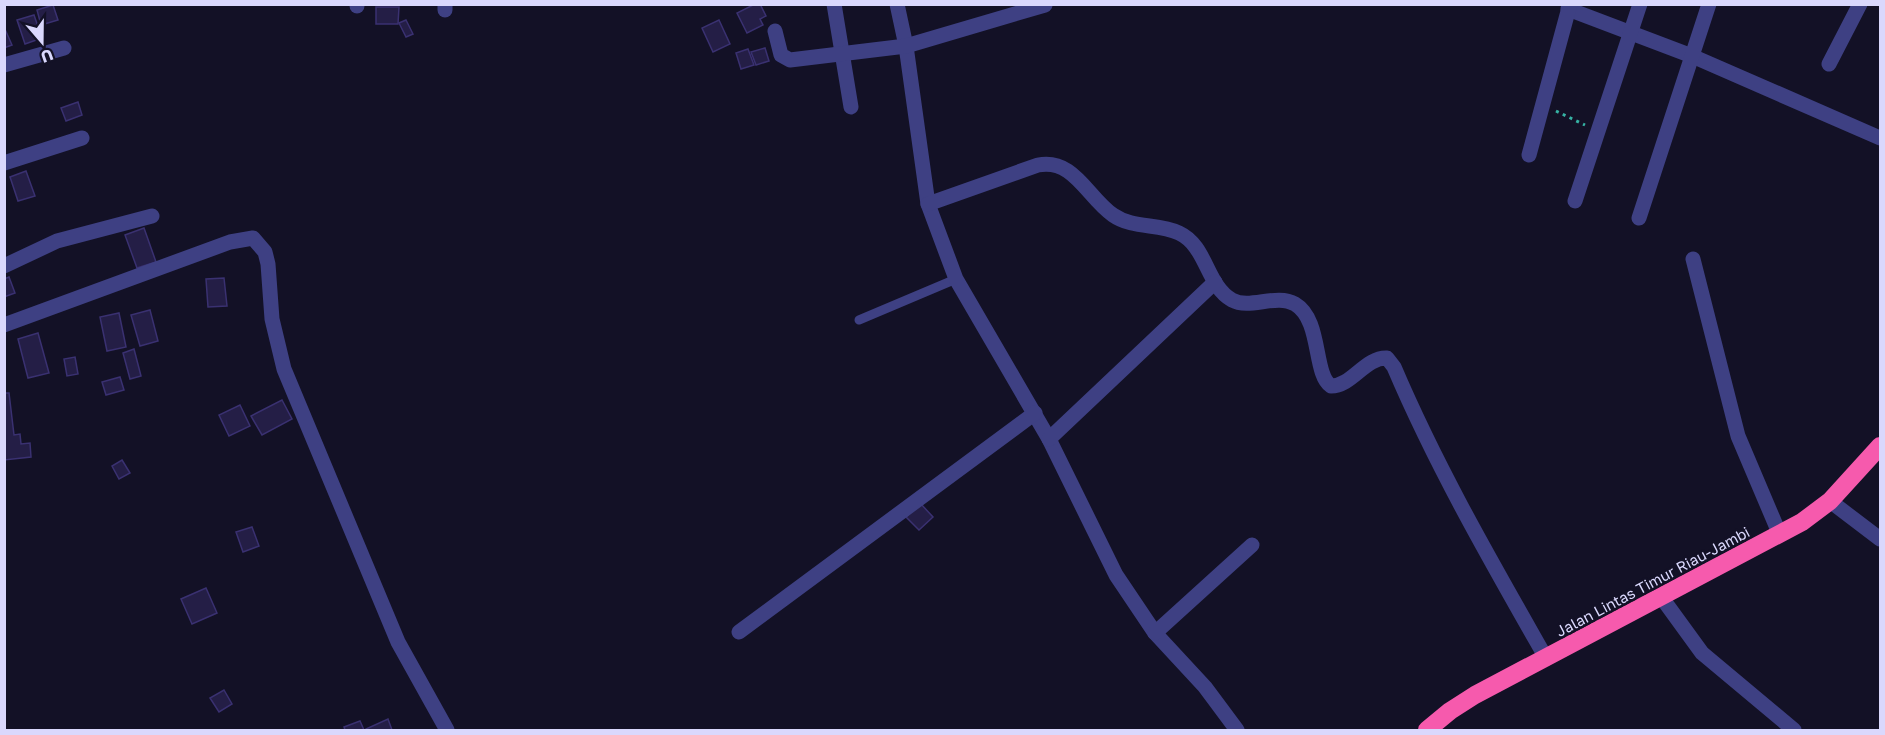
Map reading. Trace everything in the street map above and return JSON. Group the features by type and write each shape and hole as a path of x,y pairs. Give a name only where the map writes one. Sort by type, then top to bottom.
{"highway":[{"name":"Jalan Lintas Timur Riau-Jambi","path":"1427,730 1458,706 1780,535 1830,501 1881,446"}],"street":[{"path":"834,4 851,107"},
{"path":"897,4 906,46 928,204 956,279 1035,413 1116,575 1155,633 1204,687 1237,730"},
{"path":"1575,201 1640,4"},
{"path":"1639,218 1709,4"},
{"path":"1829,64 1860,4"},
{"path":"775,31 782,55 786,60 906,46 1045,5"},
{"path":"1529,154 1569,7 1692,56 1881,138"},
{"path":"4,65 64,48"},
{"path":"4,163 82,138"},
{"path":"928,204 1038,165 1056,164 1068,169 1104,209 1116,217 1138,225 1179,233 1201,255 1222,293 1234,301 1280,300 1295,304 1305,315 1313,331 1324,377 1331,386 1346,380 1376,360 1387,358 1394,367 1431,450 1464,515 1546,658"},
{"path":"4,266 57,242 152,216"},
{"path":"4,325 230,242 253,238 265,252 268,264 272,320 284,369 398,642 447,730"},
{"path":"1693,259 1738,436 1780,535"},
{"path":"1049,439 1215,282"},
{"path":"739,632 1035,413"},
{"path":"1830,501 1881,540"},
{"path":"1155,633 1252,545"},
{"path":"1662,598 1702,653 1794,730"}],"lane":[{"path":"859,320 956,279"}],"path":[{"path":"1542,104 1598,131"}],"building":[{"path":"755,4 760,4 766,16 760,19 763,25 747,33 737,13"},
{"path":"53,5 58,20 41,25 37,10"},
{"path":"376,7 399,7 398,24 376,24"},
{"path":"34,15 42,38 25,44 17,20"},
{"path":"406,20 413,34 406,37 399,23"},
{"path":"719,20 730,44 713,52 702,28"},
{"path":"4,27 12,45 4,48"},
{"path":"765,48 769,61 756,65 751,52"},
{"path":"748,49 754,65 741,69 736,53"},
{"path":"78,102 82,115 66,121 61,108"},
{"path":"26,171 35,196 18,201 10,177"},
{"path":"144,228 156,262 137,268 125,235"},
{"path":"9,277 15,293 4,297 4,279"},
{"path":"224,278 227,306 208,307 206,279"},
{"path":"150,310 158,341 140,346 131,315"},
{"path":"119,313 126,347 107,351 100,317"},
{"path":"38,333 49,373 28,378 18,339"},
{"path":"134,349 141,376 130,379 123,353"},
{"path":"75,357 78,374 67,376 64,359"},
{"path":"120,377 124,390 106,395 102,382"},
{"path":"4,393 9,393 14,435 20,434 21,444 30,443 31,457 4,460"},
{"path":"282,400 292,419 262,435 251,416"},
{"path":"240,405 250,426 229,436 219,415"},
{"path":"122,460 130,473 119,479 112,466"},
{"path":"920,503 933,517 919,530 906,517"},
{"path":"252,527 259,546 243,552 236,532"},
{"path":"206,588 217,613 192,624 181,599"},
{"path":"224,690 232,704 219,712 210,698"},
{"path":"388,719 392,730 366,730 366,729"},
{"path":"360,721 364,730 345,730 344,727"}]}
